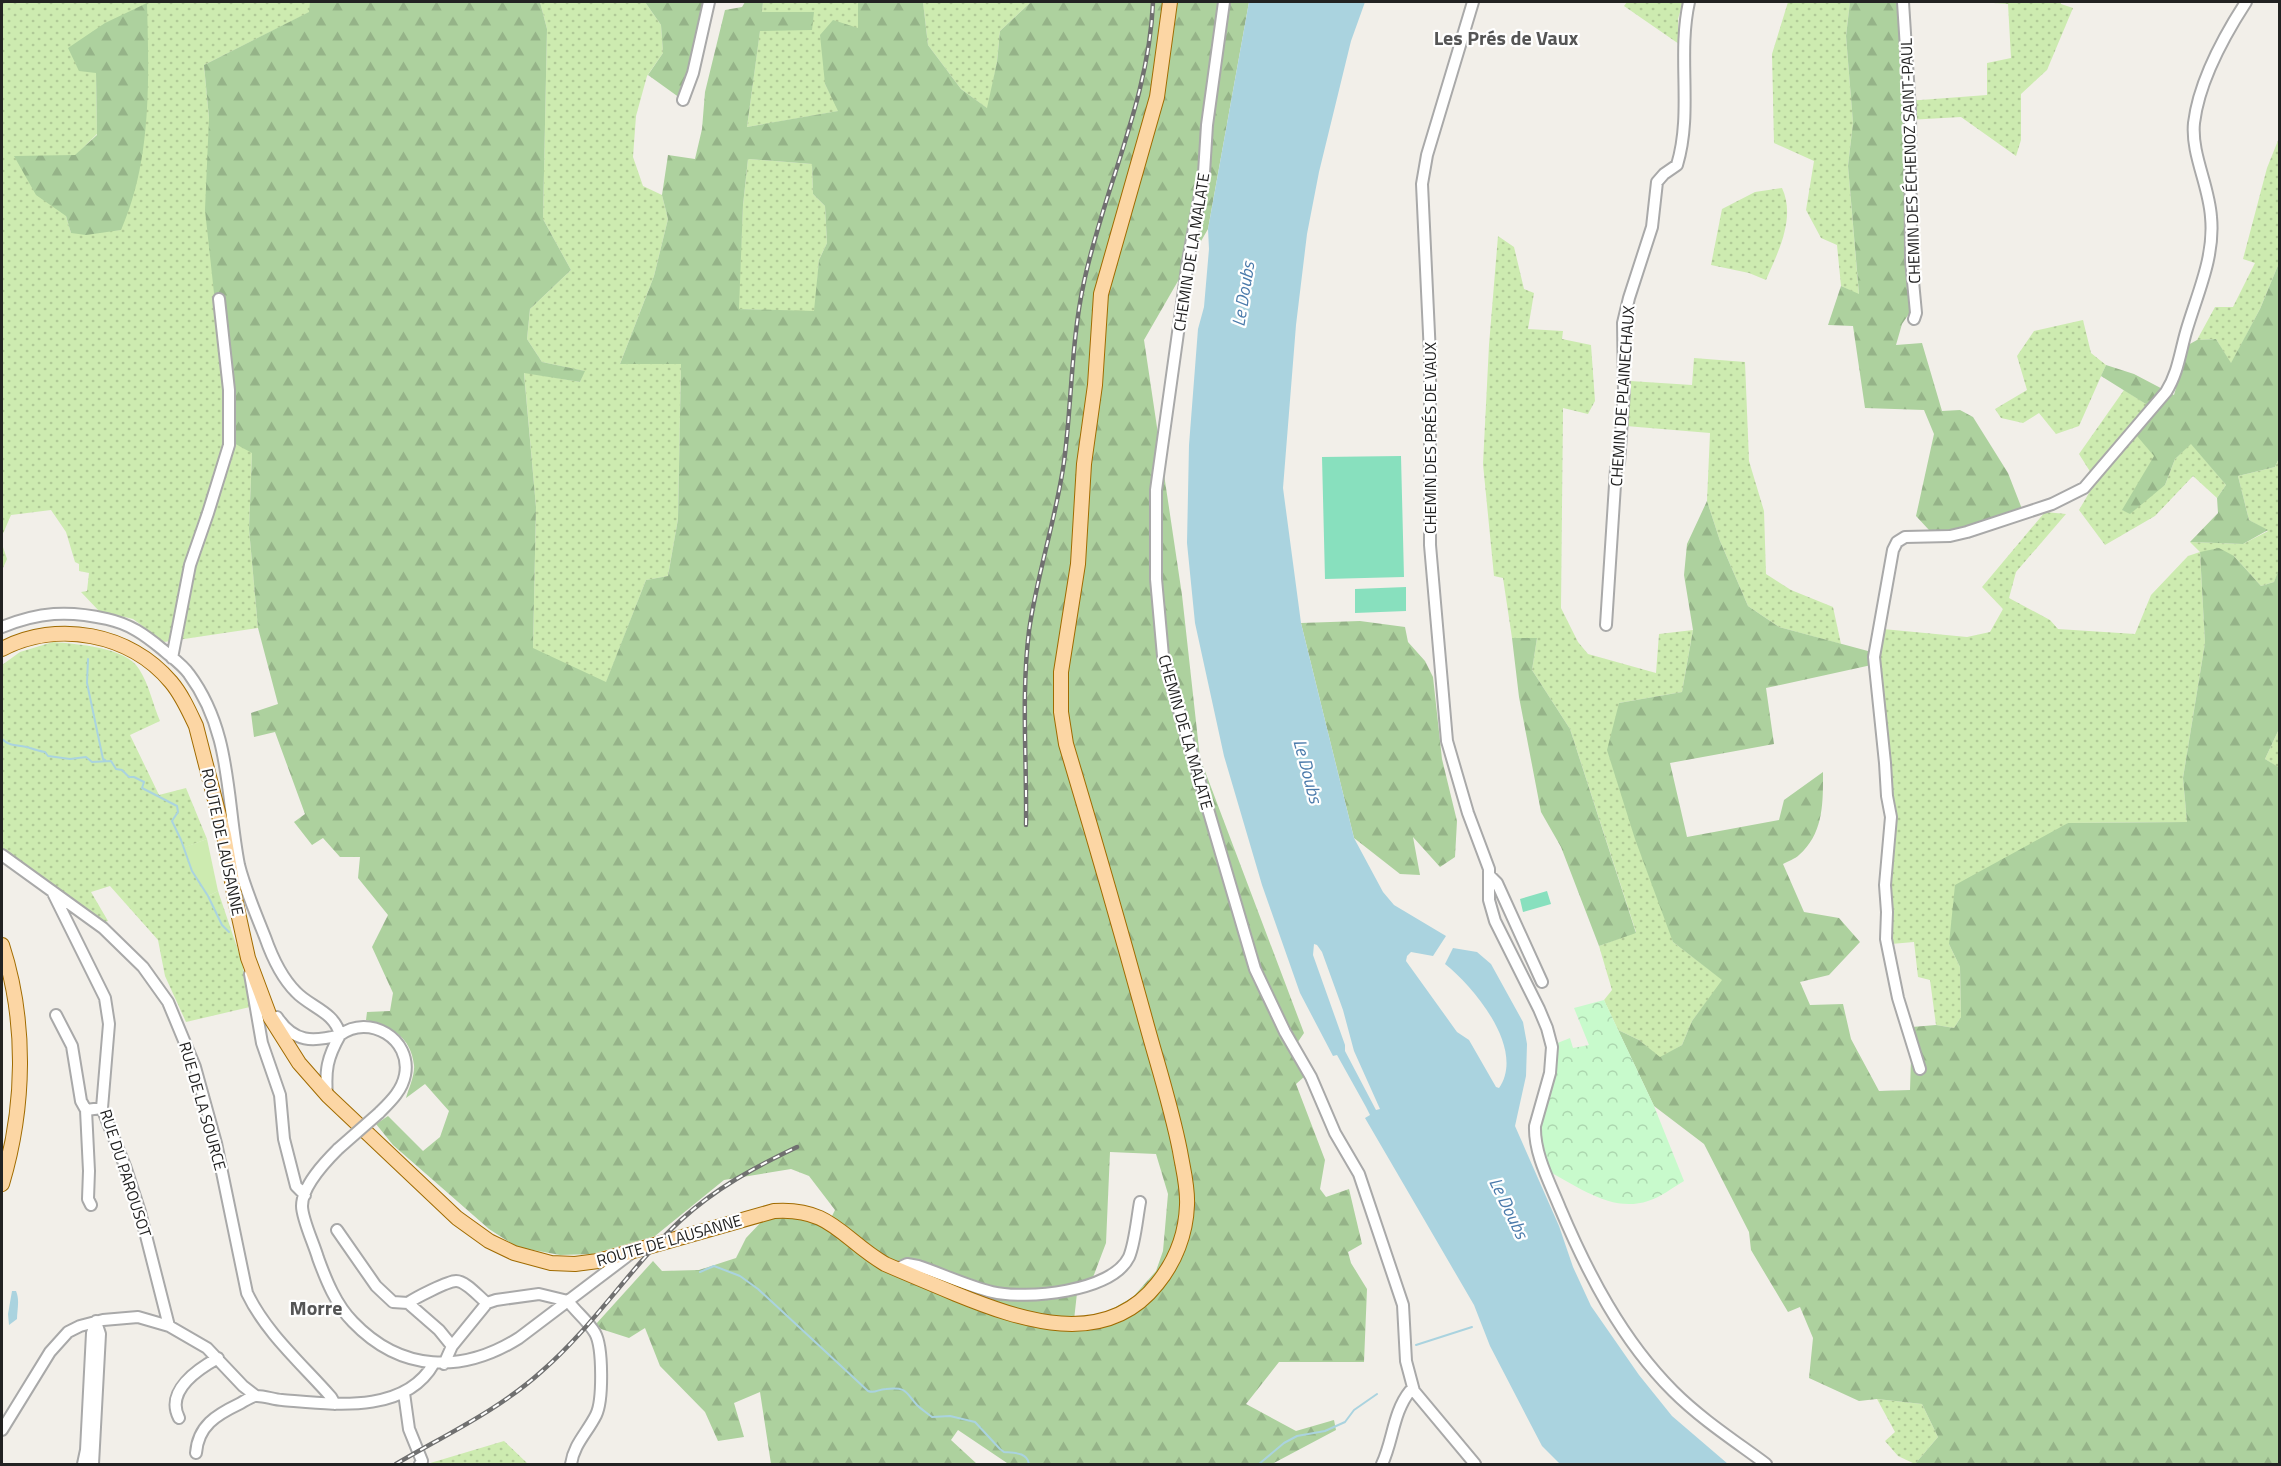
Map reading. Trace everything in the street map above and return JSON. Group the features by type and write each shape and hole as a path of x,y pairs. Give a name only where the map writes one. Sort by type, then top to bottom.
{"main road":[{"name":"ROUTE DE LAUSANNE","path":"2,658 17,649 36,644 66,640 88,643 127,656 148,670 166,687 183,713 189,729 246,952 270,1017 299,1063 327,1096 458,1218 501,1248 533,1259 563,1264 586,1264 759,1215 789,1210 812,1214 830,1222 867,1253 896,1269 1002,1312 1030,1320 1087,1324 1122,1312 1151,1292 1174,1259 1184,1228 1187,1204 1185,1178 1176,1134 1140,1001 1065,744 1061,712 1061,672 1078,564 1084,464 1095,385 1101,294 1157,97 1170,2"},
{"name":"ROUTE DE LAUSANNE","path":"2,649 34,636 66,633 88,635 130,649 153,665 171,682 193,718 209,770 246,952"},
{"path":"2,945 20,1041 18,1101 11,1149 2,1184"},
{"path":"2,960 15,1006"}],"street":[{"path":"683,100 693,73 710,2"},
{"name":"CHEMIN DE LA MALATE","path":"1224,2 1207,125 1204,172 1188,261 1155,490 1156,579 1163,656 1255,969 1285,1032 1311,1077 1323,1108 1359,1174 1403,1305 1406,1361 1414,1391"},
{"name":"CHEMIN DES PRÉS DE VAUX","path":"1473,2 1427,155 1422,184 1430,355 1430,545 1447,737 1468,813 1482,847 1489,875 1489,900 1495,921 1547,1028 1552,1047 1552,1064 1535,1135 1543,1167 1581,1257 1609,1308 1658,1376 1685,1402 1766,1464"},
{"name":"CHEMIN DE PLAINECHAUX","path":"1606,625 1616,469 1619,463 1624,390 1623,323 1652,227 1657,182 1677,165 1683,147 1684,26 1689,2"},
{"name":"CHEMIN DES ÉCHENOZ SAINT-PAUL","path":"1903,2 1910,111 1911,260 1916,313 1914,319"},
{"path":"1920,1070 1898,998 1886,946 1885,885 1891,817 1874,657 1893,550 1897,542 1905,537 1950,536 1967,532 2052,504 2084,488 2155,408 2174,380 2185,334 2204,280 2210,251 2211,217 2194,142 2196,112 2210,69 2223,40 2246,2"},
{"path":"172,658 189,565 229,445 229,390 219,299"},
{"path":"2,627 33,616 60,612 96,616 130,626 144,634 188,672 205,699 214,721 228,771 240,866 266,939 285,980 297,994 329,1016 338,1026 340,1035 327,1062 327,1096"},
{"name":"RUE DE LA SOURCE","path":"2,855 104,928 143,967 168,1002 195,1067 216,1143 248,1293 254,1308 271,1331 335,1404"},
{"name":"CHEMIN DES PRÉS DE VAUX","path":"1489,875 1497,883 1542,982"},
{"name":"RUE DU PAROUSOT","path":"50,888 105,998 109,1024 102,1108 140,1212 169,1326"},
{"path":"246,952 262,1043 280,1095 284,1139 296,1186 305,1195"},
{"path":"259,990 281,1024 290,1033 318,1040 340,1035 355,1028 381,1029 390,1035 402,1050 406,1062 400,1090 317,1172 305,1195 302,1207 325,1277 339,1304 352,1321 384,1346 401,1355 439,1364 478,1358 519,1338 633,1252"},
{"path":"56,1015 72,1046 81,1101 86,1110 88,1198 91,1205"},
{"path":"86,1110 102,1108"},
{"path":"896,1269 907,1264 918,1266 993,1292 1030,1296 1090,1286 1123,1265 1129,1256 1140,1202"},
{"path":"337,1230 376,1286 393,1302 408,1303 440,1330 452,1346"},
{"path":"408,1303 418,1295 455,1281 462,1283 487,1304"},
{"path":"2,1430 50,1352 68,1332 80,1326 138,1317 169,1326 207,1348 255,1396 335,1404 367,1402 404,1392 422,1380 439,1364 487,1304 496,1300 539,1294 568,1301 594,1331 598,1339 601,1398 598,1410 573,1454 571,1464"},
{"path":"93,1464 92,1333 96,1322"},
{"path":"177,1415 178,1395 186,1382 197,1370 218,1358"},
{"path":"1382,1464 1396,1415 1410,1391 1414,1391 1475,1464"},
{"path":"404,1392 409,1429 422,1461 420,1464"},
{"path":"196,1453 201,1432 208,1423 220,1413 255,1396"},
{"path":"83,1464 92,1405"}],"green space":[{"path":"2,2 310,2 310,12 204,65 252,453 249,529 258,628 164,642 133,619 99,611 81,592 87,591 89,573 79,571 79,564 75,562 66,532 51,510 11,515 2,536","holes":["96,72 121,230 71,233 66,216 75,156 97,134"]},
{"path":"310,2 540,2 547,29 543,219 571,270 530,309 527,339 542,362 585,371 580,382 524,373 536,507 533,648 606,682 646,580 668,576 678,519 681,364 620,364 654,276 668,219 662,195 668,155 695,159 702,129 705,92 725,10 742,7 745,2 763,2 762,12 814,12 812,30 760,31 747,127 838,111 825,84 820,35 833,20 858,28 858,2 923,2 928,45 961,89 987,108 997,62 1000,31 1031,2 1249,2 1208,229 1144,340 1182,595 1200,758 1304,1033 1291,1052 1305,1076 1296,1084 1325,1160 1320,1189 1326,1197 1349,1189 1362,1244 1348,1252 1351,1263 1367,1289 1364,1362 1279,1362 1246,1404 1296,1431 1334,1420 1336,1430 1272,1464 1007,1463 958,1430 951,1440 977,1464 771,1464 760,1392 734,1403 744,1437 718,1441 705,1412 660,1366 645,1328 629,1338 601,1329 596,1324 653,1261 662,1271 699,1270 736,1258 746,1238 764,1219 790,1216 827,1226 835,1210 809,1176 791,1169 724,1180 655,1236 592,1254 560,1255 517,1247 489,1229 393,1145 376,1124 388,1116 423,1151 440,1137 449,1111 425,1084 406,1098 414,1069 409,1047 391,1029 366,1020 367,1012 390,1011 393,993 372,947 388,915 358,878 360,857 340,857 323,838 312,845 294,822 305,814 275,732 254,737 251,713 278,704 258,628 249,529 252,453 230,441 205,210 209,118 204,65 309,12","holes":["748,159 812,164 813,194 825,206 827,243 819,260 814,311 739,309 743,205","1110,1152 1156,1154 1168,1194 1163,1251 1156,1271 1133,1297 1107,1312 1074,1320 1078,1284 1092,1280 1106,1243"]},
{"path":"540,2 645,2 661,25 663,53 647,76 636,116 633,157 643,186 662,195 668,219 654,276 620,364 681,364 678,519 668,576 646,580 606,683 533,649 536,507 524,372 580,382 584,371 542,362 527,339 530,309 571,270 543,219 547,29"},
{"path":"645,2 704,2 689,71 680,98 648,75 663,53 661,25"},
{"path":"763,2 858,2 858,29 825,84 839,111 747,127 760,30 812,30 762,12"},
{"path":"923,2 1031,2 1000,31 988,109 961,89 928,45"},
{"path":"1627,2 1683,2 1678,19 1679,44 1624,6"},
{"path":"1788,2 1850,2 1846,36 1853,123 1848,166 1859,295 1841,286 1837,245 1821,238 1806,210 1814,161 1774,143 1772,54"},
{"path":"1850,2 1898,2 1907,101 1913,308 1902,324 1896,345 1922,343 1942,411 1960,410 1973,417 2008,473 2022,509 1957,531 1929,530 1916,516 1934,434 1924,410 1865,408 1853,326 1828,325 1841,286 1859,294 1848,166 1853,123 1846,36"},
{"path":"1979,2 2061,2 2073,8 2047,70 2021,94 2021,140 2016,156 1961,117 1908,120 1907,101 1987,95 1987,63 2011,58 2008,4"},
{"path":"147,3 146,118 138,176 131,203 121,230 86,235 71,233 66,216 36,195 14,156 75,155 97,135 96,73 79,71 68,48 105,23"},
{"path":"2279,138 2279,263 2260,309 2231,364 2216,339 2197,340 2215,307 2233,307 2255,263 2243,259 2267,168"},
{"path":"748,159 812,164 813,194 825,206 827,243 819,260 815,312 738,309 743,205"},
{"path":"1782,188 1787,211 1784,235 1766,280 1749,273 1711,265 1722,209 1755,192"},
{"path":"1498,236 1514,247 1524,289 1534,293 1528,329 1563,331 1562,339 1591,345 1595,401 1588,414 1563,408 1561,608 1578,642 1588,654 1656,673 1659,634 1693,630 1682,692 1619,703 1673,942 1723,980 1692,1021 1682,1045 1660,1058 1639,1040 1618,1030 1604,1000 1612,990 1599,946 1636,932 1570,729 1532,670 1537,638 1512,638 1503,578 1494,576 1483,464 1489,345"},
{"path":"2279,263 2279,458 2275,467 2238,476 2249,520 2268,530 2243,544 2190,542 2218,513 2217,498 2226,485 2191,444 2175,459 2165,485 2130,514 2122,510 2154,456 2137,436 2157,411 2101,376 2106,365 2134,374 2174,395 2188,345 2197,340 2216,339 2231,363 2260,309"},
{"path":"2083,320 2091,353 2106,365 2079,426 2056,434 2039,413 2023,423 2001,418 1995,409 2027,390 2017,356 2034,331"},
{"path":"1694,358 1745,362 1749,461 1764,511 1766,574 1791,590 1833,607 1841,644 1779,627 1748,606 1720,541 1707,501 1710,433 1626,426 1630,381 1692,385"},
{"path":"2124,390 2157,411 2155,455 2123,511 2165,485 2175,459 2191,443 2226,485 2217,498 2193,476 2155,516 2105,545 2079,510 2096,481 2079,454"},
{"path":"1401,456 1404,577 1325,579 1322,457"},
{"path":"2279,458 2280,569 2274,582 2261,586 2234,556 2200,552 2190,542 2243,544 2268,531 2249,520 2238,476 2275,467"},
{"path":"1707,501 1720,541 1748,606 1779,627 1879,654 1876,664 1766,688 1774,744 1670,763 1687,837 1779,820 1784,800 1823,772 1822,806 1818,827 1799,855 1783,864 1804,912 1839,918 1860,942 1829,975 1800,982 1810,1005 1843,1004 1851,1039 1879,1091 1910,1090 1912,1027 1936,1025 1954,1028 1961,1017 1960,967 1949,944 1955,885 2068,823 2187,822 2183,778 2205,643 2200,552 2219,548 2234,556 2261,586 2274,582 2279,569 2279,729 2265,759 2280,768 2279,1464 1915,1464 1938,1437 1922,1404 1877,1399 1859,1401 1809,1378 1813,1338 1800,1307 1788,1312 1751,1250 1749,1232 1704,1144 1654,1106 1618,1030 1639,1040 1660,1057 1682,1045 1692,1021 1722,980 1673,942 1635,839 1607,750 1619,703 1682,692 1693,630 1684,575 1687,544"},
{"path":"2045,512 2066,514 2016,572 2009,598 2050,620 2058,629 2135,634 2151,595 2188,556 2200,552 2205,643 2183,778 2187,822 2068,823 1949,944 1960,967 1961,1017 1954,1028 1936,1025 1930,980 1918,977 1914,942 1891,944 1889,885 1895,821 1876,664 1883,629 1967,637 1990,632 2003,609 1982,587"},
{"path":"2,544 7,559 3,568 2,612"},
{"path":"1406,587 1406,611 1355,613 1355,589"},
{"path":"1360,621 1405,627 1408,642 1425,661 1433,677 1442,759 1457,821 1455,857 1440,867 1413,837 1420,875 1400,874 1354,838 1301,623"},
{"path":"1512,638 1537,638 1532,670 1570,729 1636,933 1599,946 1561,847 1541,812 1519,697"},
{"path":"53,642 112,651 133,662 139,669 160,721 130,735 159,795 186,788 207,839 183,848 208,896 218,891 242,962 250,1007 186,1022 165,976 158,940 110,886 91,892 108,921 102,923 2,850 2,665 20,652"},
{"path":"2279,729 2279,768 2265,759"},
{"path":"207,839 218,891 208,896 192,871 182,848"},
{"path":"1547,891 1551,904 1523,912 1520,899"},
{"path":"1604,1000 1654,1106 1684,1181 1657,1197 1635,1204 1609,1201 1584,1191 1548,1171 1539,1137 1555,1075 1557,1062 1555,1044 1570,1038 1573,1048 1589,1045 1574,1008"},
{"path":"1877,1399 1922,1404 1938,1437 1915,1464 1898,1456 1885,1441 1895,1432"},
{"path":"504,1441 528,1464 427,1464"}],"water":[{"name":"Le Doubs","path":"1249,2 1365,2 1351,41 1319,172 1307,234 1296,325 1283,488 1301,623 1354,838 1383,892 1394,905 1446,936 1433,956 1411,952 1406,961 1457,1032 1469,1040 1496,1087 1499,1088 1506,1072 1506,1055 1501,1038 1482,1003 1457,974 1445,964 1453,948 1477,952 1491,964 1523,1022 1527,1044 1526,1076 1515,1126 1591,1306 1639,1375 1672,1416 1728,1464 1560,1464 1542,1446 1490,1346 1474,1305 1365,1118 1370,1115 1366,1107 1337,1055 1333,1056 1300,993 1262,885 1224,756 1195,623 1187,543 1189,445 1198,329 1204,307 1209,249 1208,229","holes":["1314,944 1322,952 1343,1010 1354,1051 1380,1109 1376,1110 1345,1051 1345,1045 1313,955"]},
{"path":"12,1291 16,1291 18,1298 17,1319 9,1325 8,1314"}],"waterway":[{"path":"88,659 87,683 105,760"},
{"path":"2,739 12,745 45,752 48,756 70,759 86,757 92,762 111,761 116,769 144,782 142,788 177,806 178,812 172,821 192,871 208,896 222,925 229,932"},
{"path":"700,1272 714,1266 740,1276 758,1289 868,1391 902,1390 932,1417 950,1416 975,1422 1000,1449 1004,1452 1023,1455 1029,1464"},
{"path":"1416,1345 1472,1327"},
{"path":"1259,1464 1284,1443 1297,1436 1325,1431 1345,1422 1354,1410 1377,1394"}],"railway":[{"path":"1026,825 1025,704 1029,631 1064,462 1074,349 1084,282 1135,109 1150,38 1153,2"},
{"path":"396,1464 490,1410 525,1385 579,1335 663,1238 694,1208 736,1179 797,1147"}],"district":[{"name":"Les Prés de Vaux","path":"1506,37"},
{"name":"Morre","path":"316,1307"}]}
